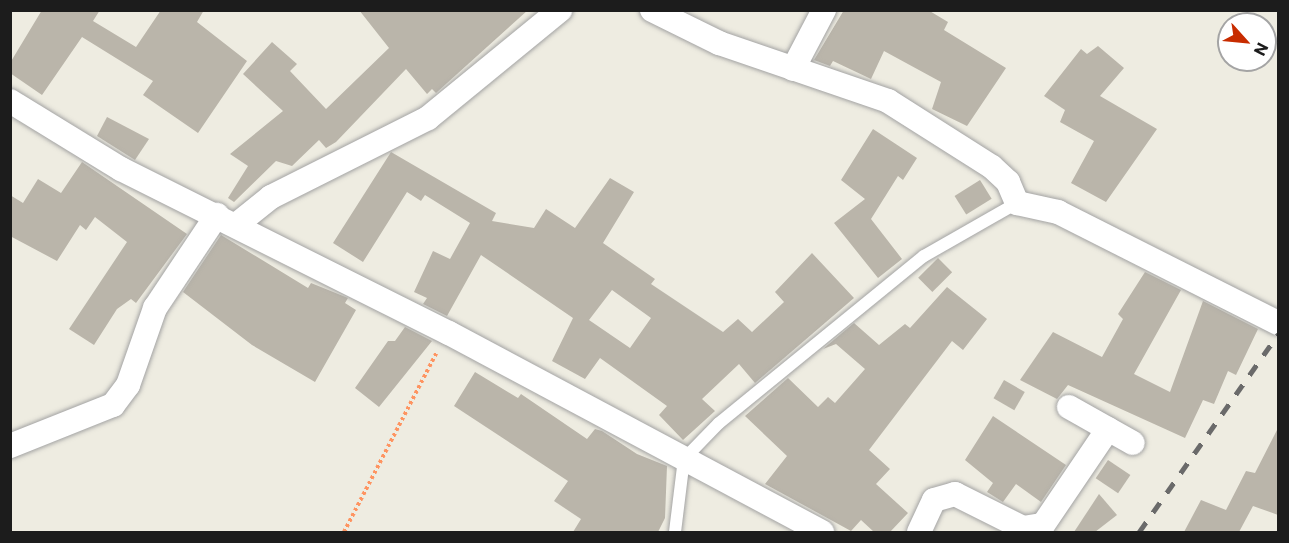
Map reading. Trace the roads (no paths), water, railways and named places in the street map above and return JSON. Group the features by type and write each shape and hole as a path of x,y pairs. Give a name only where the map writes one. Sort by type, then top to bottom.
{"street":[{"path":"10,446 113,405 128,385 155,308 226,220 428,118 560,10"},
{"path":"652,10 793,69 888,101 928,122 992,167 1008,182 1017,203 1058,212 1278,323"},
{"path":"793,69 824,10"},
{"path":"10,101 121,170 226,220 449,333 822,532"},
{"path":"1069,407 1133,442"},
{"path":"919,532 934,500 955,494 1023,528 1043,525 1108,429"}],"lane":[{"path":"675,532 684,459 719,423 924,256 1017,203"}],"railway":[{"path":"1139,532 1278,334"}]}
